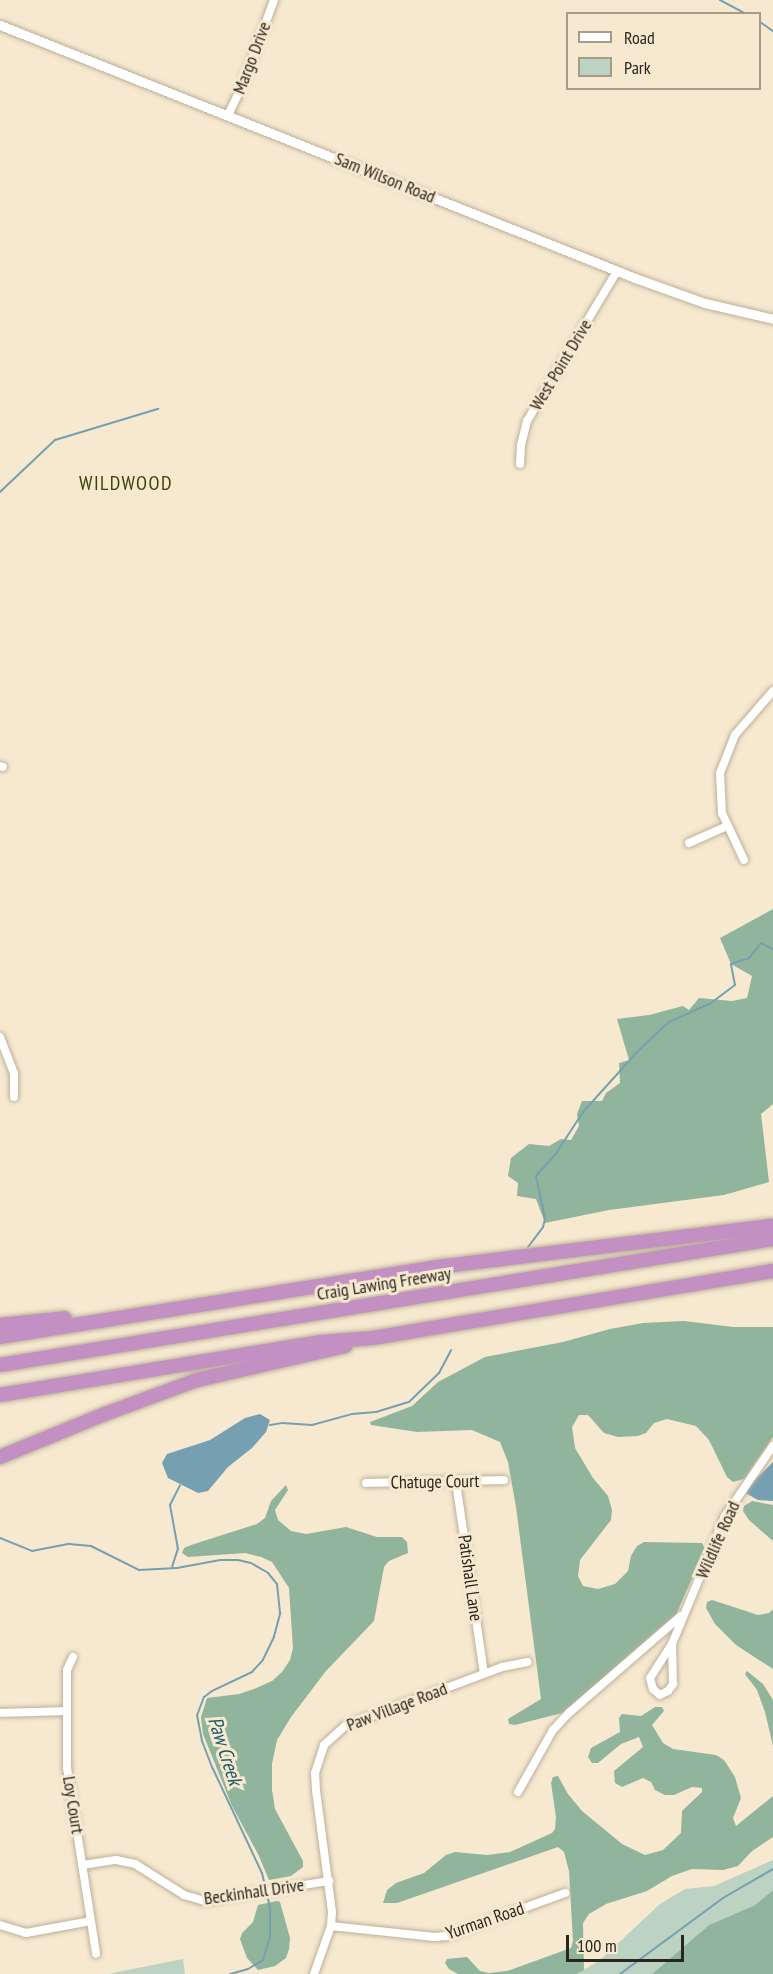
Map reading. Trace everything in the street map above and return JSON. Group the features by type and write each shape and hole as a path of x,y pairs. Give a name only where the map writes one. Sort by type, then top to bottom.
{"highway":[{"path":"0,1337 514,1256 773,1226"},
{"name":"Craig Lawing Freeway","path":"0,1365 773,1239"},
{"path":"0,1395 321,1342 373,1338 773,1270"},
{"path":"0,1325 97,1314 148,1313"},
{"path":"0,1457 105,1414 198,1380 324,1352 373,1338"}],"street":[{"name":"Margo Drive","path":"228,116 242,86 274,0"},
{"name":"Sam Wilson Road","path":"0,25 617,271 705,303 773,320"},
{"name":"West Point Drive","path":"520,464 521,445 527,421 617,271"},
{"path":"744,860 727,826 719,787 725,755 749,716 773,691"},
{"path":"689,843 727,826"},
{"path":"0,1037 14,1073 14,1097"},
{"name":"Wildlife Road","path":"672,1644 734,1500 773,1446"},
{"name":"Chatuge Court","path":"366,1483 504,1480"},
{"name":"Patishall Lane","path":"456,1482 484,1673"},
{"path":"518,1792 553,1730 570,1712 677,1622 687,1608"},
{"path":"672,1644 673,1684 668,1691 660,1695 653,1689 650,1678 672,1644"},
{"name":"Loy Court","path":"73,1657 67,1670 67,1768 96,1954"},
{"name":"Paw Village Road","path":"314,1974 331,1926 332,1912 316,1791 317,1766 324,1745 345,1726 484,1673 528,1662"},
{"path":"0,1713 66,1711"},
{"name":"Beckinhall Drive","path":"83,1865 116,1860 135,1864 193,1899 231,1898 329,1881"},
{"name":"Yurman Road","path":"331,1926 434,1937 447,1936 565,1893"},
{"path":"0,1925 26,1933 91,1922"}],"green space":[{"path":"773,909 773,1104 761,1114 769,1182 724,1195 609,1210 545,1223 536,1199 517,1196 518,1183 508,1176 511,1158 529,1144 549,1146 561,1139 571,1140 579,1126 577,1114 582,1101 602,1101 606,1093 620,1083 619,1063 629,1060 617,1019 649,1015 683,1006 689,1010 699,998 732,1001 747,998 752,976 731,964 720,938"},
{"path":"684,1321 733,1327 773,1327 773,1437 744,1479 733,1482 727,1477 709,1440 696,1426 667,1419 654,1423 646,1433 638,1436 618,1437 604,1433 588,1415 579,1415 572,1427 575,1448 593,1478 608,1496 612,1510 611,1520 580,1560 578,1576 583,1586 598,1589 615,1584 628,1571 631,1556 637,1546 644,1542 702,1543 705,1549 676,1615 655,1635 562,1713 515,1725 509,1724 508,1719 541,1699 516,1507 508,1462 500,1442 472,1430 417,1432 371,1425 370,1422 412,1406 438,1382 485,1357 643,1323"},
{"path":"286,1485 288,1490 275,1510 278,1520 291,1531 306,1534 346,1527 377,1537 402,1537 407,1542 408,1553 389,1561 384,1567 374,1621 326,1671 291,1717 277,1740 272,1764 275,1809 303,1861 303,1867 291,1876 269,1880 232,1806 203,1734 201,1717 207,1698 239,1694 254,1689 272,1681 282,1672 290,1660 293,1648 289,1588 272,1562 261,1557 245,1553 188,1557 182,1553 184,1548 191,1545 257,1524 265,1518 271,1501"},
{"path":"752,1501 773,1505 773,1541 749,1520 743,1511 744,1506"},
{"path":"712,1600 758,1615 769,1613 773,1609 773,1669 736,1645 715,1624 706,1608 707,1602"},
{"path":"747,1671 763,1684 773,1700 773,1746 765,1712 757,1690 745,1674"},
{"path":"655,1707 662,1707 664,1711 652,1725 663,1743 673,1749 716,1755 724,1760 735,1777 741,1798 733,1818 736,1826 773,1796 773,1837 752,1851 738,1866 723,1870 692,1869 672,1876 647,1891 606,1904 589,1914 583,1923 584,1970 576,1974 458,1974 449,1969 445,1963 447,1959 467,1957 480,1971 489,1973 507,1971 571,1948 573,1941 569,1871 564,1852 558,1847 397,1903 383,1903 387,1890 396,1883 424,1873 446,1855 455,1852 487,1855 510,1852 552,1833 555,1829 556,1817 551,1783 553,1777 558,1776 568,1794 582,1811 622,1844 645,1855 663,1850 681,1833 682,1811 702,1792 702,1788 692,1787 674,1795 665,1795 655,1790 651,1782 643,1778 622,1787 615,1783 614,1771 643,1747 639,1737 621,1744 598,1763 592,1763 588,1757 591,1748 620,1732 619,1718 622,1714 641,1716"},
{"path":"773,1860 773,1890 755,1905 709,1925 652,1974 576,1974 599,1961 660,1904 685,1889 714,1886"},
{"path":"773,1890 773,1974 652,1974 709,1925 755,1905"},
{"path":"280,1902 290,1938 289,1949 286,1958 275,1966 258,1970 247,1958 240,1939 242,1933 253,1922 258,1905"},
{"path":"183,1959 185,1974 108,1974"}],"water":[{"path":"260,1414 270,1420 266,1432 252,1448 228,1467 208,1491 198,1493 168,1478 162,1463 167,1454 210,1440 245,1418"},
{"path":"773,1462 773,1501 758,1500 746,1493 753,1482"}],"waterway":[{"path":"720,0 742,12"},
{"path":"761,23 773,31"},
{"path":"0,492 55,440 158,409"},
{"path":"528,1247 543,1227 545,1219 536,1176 555,1155 583,1112 640,1049 669,1022 711,1003 735,985 731,964 749,958 761,943 773,949"},
{"path":"270,1425 282,1423 312,1425 352,1414 376,1412 409,1402 439,1373 451,1350"},
{"path":"172,1567 178,1549 170,1505 180,1485"},
{"name":"Paw Creek","path":"0,1538 32,1551 69,1544 91,1546 139,1570 177,1568 220,1560 238,1560 251,1563 268,1573 277,1584 280,1614 274,1637 263,1660 252,1672 204,1697 197,1715 202,1741 213,1769 262,1873 270,1909 270,1937 263,1960 248,1969 230,1974"},
{"path":"620,1974 723,1898 773,1869"}],"district":[{"name":"WILDWOOD","path":"126,483"}]}
